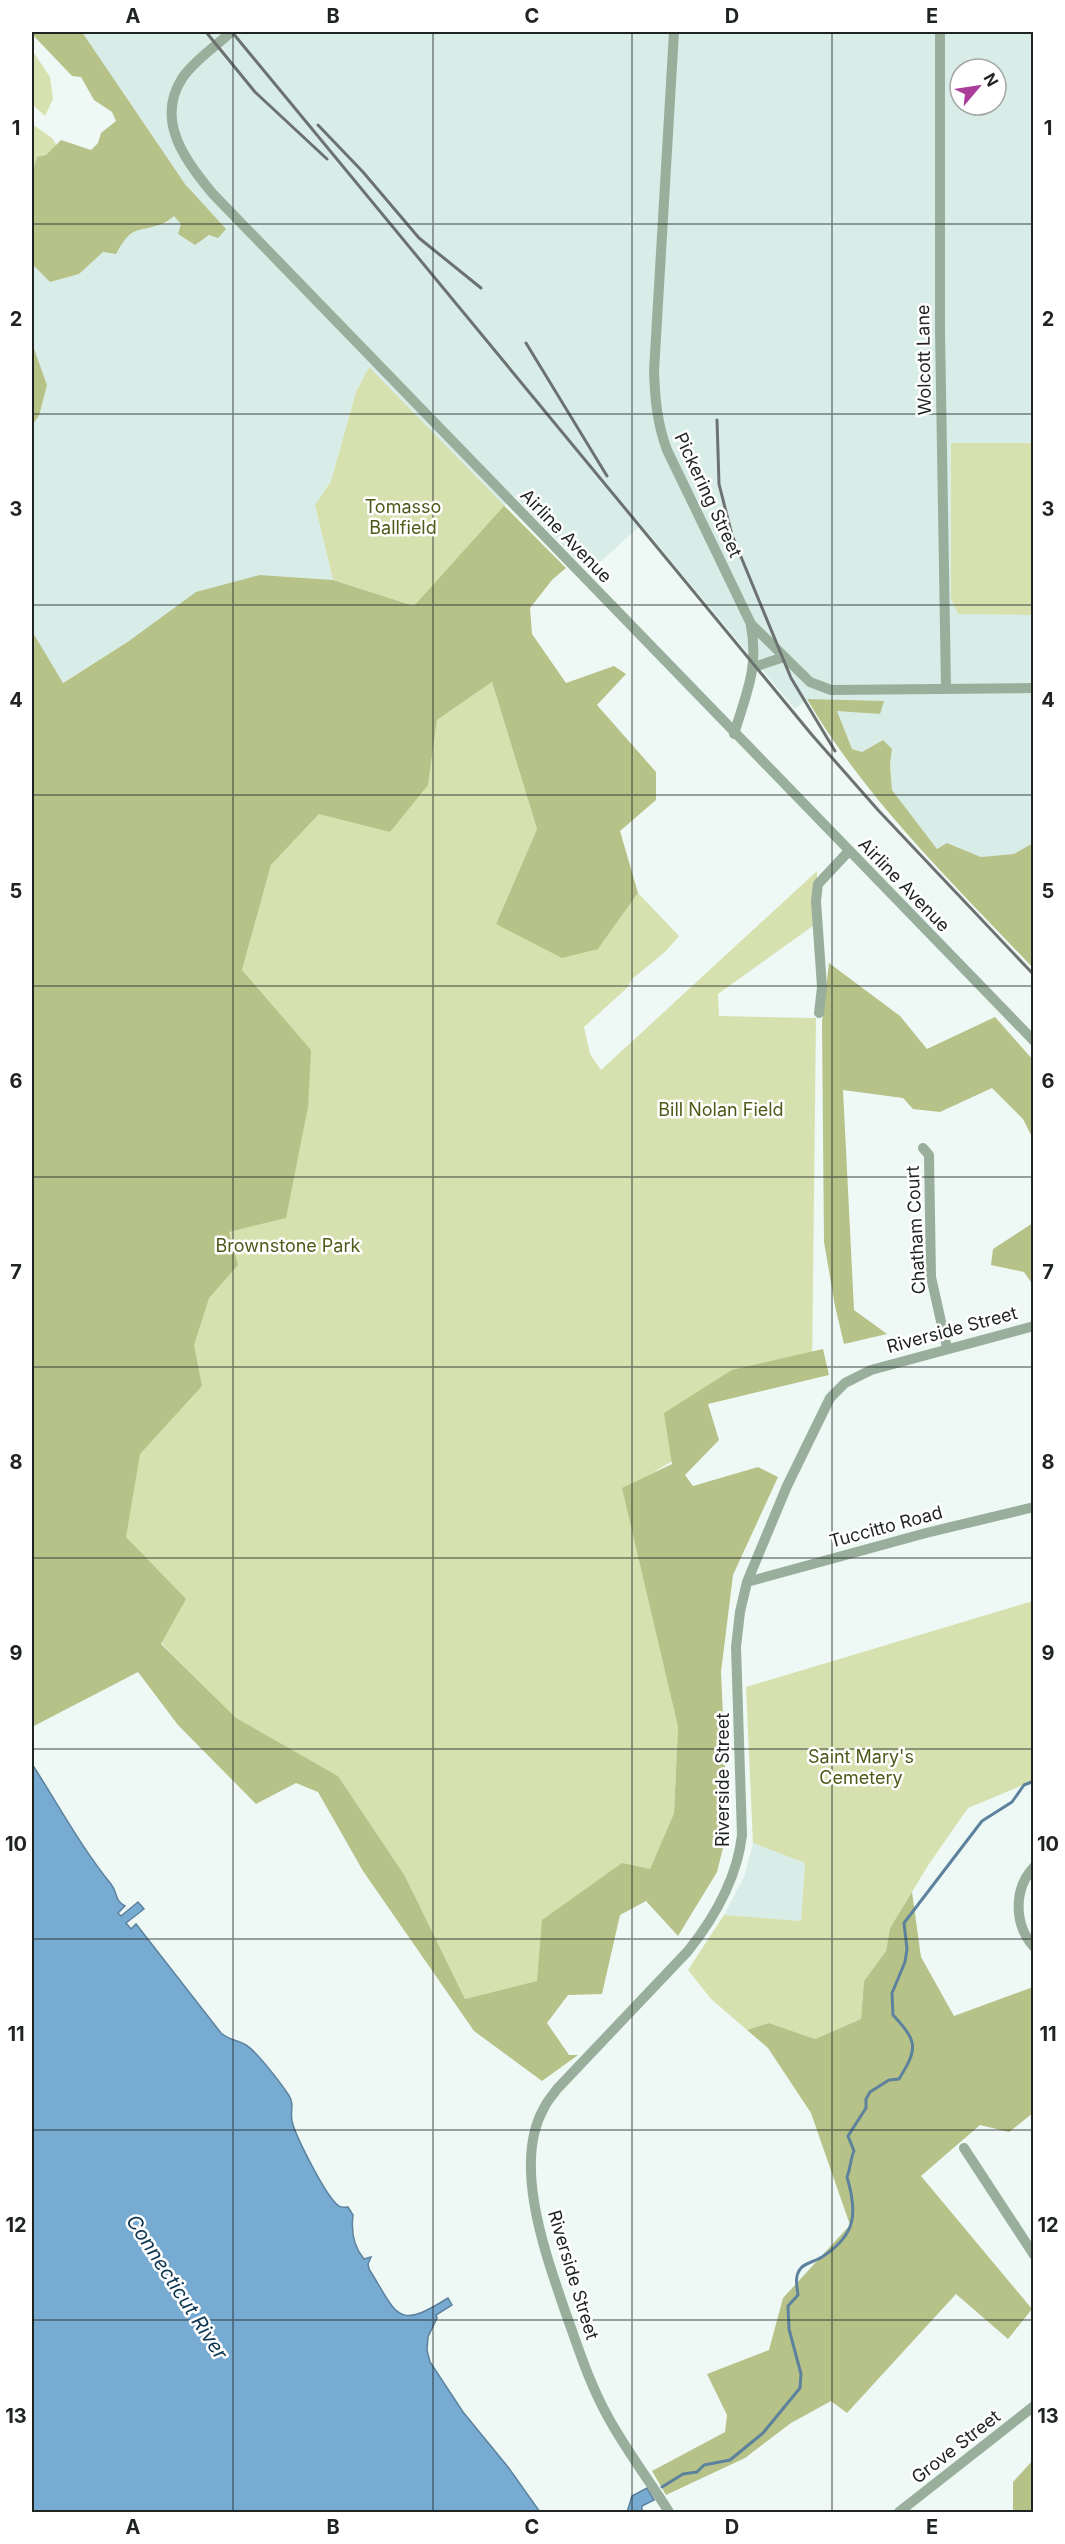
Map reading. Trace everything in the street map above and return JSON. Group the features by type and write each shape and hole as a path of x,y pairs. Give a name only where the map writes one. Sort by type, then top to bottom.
{"street":[{"name":"Airline Avenue","path":"231,32 186,74 176,96 172,119 175,133 189,164 213,194 1034,1041"},
{"name":"Pickering Street","path":"674,32 654,370 655,404 659,430 667,450 751,624 810,682 818,687 831,690 1034,688"},
{"name":"Wolcott Lane","path":"940,32 940,331 946,688"},
{"path":"734,734 754,667 755,648 751,624"},
{"path":"754,667 784,657"},
{"path":"819,1013 822,987 816,901 818,884 849,851"},
{"name":"Chatham Court","path":"923,1148 929,1155 931,1277 947,1348"},
{"name":"Riverside Street","path":"669,2512 608,2417 583,2361 539,2230 532,2194 531,2162 536,2128 543,2108 557,2089 672,1969 699,1936 719,1906 739,1858 743,1802 736,1647 740,1612 747,1582 818,1418 837,1389 858,1374 1034,1326"},
{"name":"Tuccitto Road","path":"747,1582 926,1533 1034,1507"},
{"path":"1034,1867 1018,1896 1020,1923 1034,1947"},
{"path":"964,2148 1034,2255"},
{"name":"Grove Street","path":"899,2512 1034,2406"}],"shaded area":[{"path":"82,32 1033,32 1033,843 1014,854 981,857 948,843 937,849 892,790 890,764 883,740 862,752 852,749 836,710 880,714 807,699 795,709 641,525 589,572 514,496 504,506 369,368 356,392 331,481 315,505 333,580 260,575 129,641 62,683 32,631 32,425 39,416 47,385 32,343 32,264 50,282 79,274 103,252 116,253 125,238 141,228 165,224 174,216 201,240 225,229 185,184"},
{"path":"753,1843 805,1863 801,1921 724,1915 744,1877"}],"green space":[{"path":"32,32 82,32 185,184 226,229 218,238 209,235 195,245 178,234 181,224 174,216 164,223 130,234 116,254 103,252 79,274 50,282 32,264 32,174 37,157 46,155 61,140 91,150 98,143 101,133 116,121 112,112 94,100 81,77 72,76"},
{"path":"32,50 50,77 53,99 45,116 32,104"},
{"path":"35,126 52,138 57,146 46,155 32,174 32,127"},
{"path":"32,343 47,385 39,416 32,425"},
{"name":"Tomasso Ballfield","path":"369,367 540,542 414,606 333,580 315,505 331,481 356,392"},
{"path":"951,443 1033,443 1033,615 958,614 951,599"},
{"path":"504,506 566,568 552,580 530,608 532,634 566,683 614,666 626,674 597,705 656,772 656,800 620,831 638,893 598,949 562,958 496,924 537,829 492,682 437,720 428,785 390,832 319,814 271,865 242,970 311,1050 308,1107 286,1218 229,1232 238,1265 209,1298 194,1345 202,1386 140,1454 126,1537 186,1599 161,1644 236,1718 338,1776 405,1876 465,1999 537,1981 542,1920 622,1863 650,1869 674,1813 678,1727 622,1488 672,1464 664,1413 732,1370 823,1349 829,1375 708,1404 719,1440 685,1475 693,1486 758,1467 778,1477 733,1575 721,1672 728,1828 717,1872 678,1936 646,1901 620,1915 602,1994 568,1995 547,2023 569,2055 578,2055 542,2081 474,2031 363,1871 318,1792 296,1783 256,1804 178,1725 138,1672 32,1727 32,631 63,683 129,641 196,592 260,575 333,580 414,606"},
{"path":"492,682 537,829 496,924 598,949 638,893 679,936 666,951 632,979 627,988 584,1027 590,1054 601,1070 817,871 817,923 718,994 719,1016 816,1018 812,1370 702,1397 692,1449 623,1491 678,1727 674,1813 650,1869 538,1981 465,1999 405,1876 338,1776 235,1718 161,1643 180,1610 32,1701 258,990 242,970 271,865 319,814 428,785 437,720"},
{"path":"807,699 884,701 880,714 837,711 852,749 862,752 883,740 892,749 890,764 892,790 937,849 947,843 981,857 1014,854 1033,843 1033,968 912,840 884,807 856,772"},
{"path":"829,963 900,1016 927,1049 995,1017 1034,1061 1033,1139 1023,1119 992,1088 940,1112 913,1109 903,1098 843,1090 854,1310 887,1334 844,1344 824,1242 822,1022"},
{"path":"1033,1223 1033,1285 1024,1272 991,1265 993,1249"},
{"name":"Saint Mary's Cemetery","path":"1033,1601 1033,1781 968,1808 929,1864 890,1928 886,1951 864,1981 861,2019 815,2039 769,2023 747,2030 711,1999 688,1970 724,1915 801,1921 805,1863 753,1843 746,1687"},
{"path":"912,1892 921,1957 954,2016 1033,1987 1033,2113 1009,2132 980,2125 921,2176 1032,2309 1008,2339 956,2294 847,2413 831,2401 791,2423 745,2458 666,2495 652,2471 725,2432 727,2415 707,2374 769,2350 783,2298 850,2225 811,2113 768,2048 747,2030 769,2023 815,2039 861,2019 864,1981 886,1951 890,1928"},
{"path":"1033,2460 1033,2512 1013,2512 1013,2482"}],"water":[{"name":"Connecticut River","path":"32,1764 113,1887 119,1901 125,1906 118,1913 121,1916 138,1902 144,1909 126,1923 131,1929 136,1924 221,2033 251,2049 288,2094 292,2104 294,2128 305,2152 327,2192 340,2207 348,2207 353,2215 352,2227 357,2249 364,2259 371,2257 368,2264 369,2269 393,2307 400,2313 418,2314 448,2298 452,2305 436,2315 437,2318 428,2337 427,2350 430,2362 463,2412 508,2467 540,2512 32,2512"},
{"path":"647,2488 654,2500 642,2506 642,2512 627,2512 632,2496"}],"waterway":[{"path":"662,2487 683,2474 697,2472 704,2465 730,2460 763,2433 800,2388 801,2374 789,2329 788,2306 798,2295 797,2274 803,2266 833,2249 848,2232 853,2213 853,2202 847,2177 854,2151 848,2136 866,2108 866,2099 870,2092 889,2080 899,2079 912,2052 911,2039 893,2015 892,1993 905,1962 907,1949 904,1923 982,1821 1012,1802 1024,1785 1034,1781"}],"railway":[{"path":"206,32 255,92 327,159"},
{"path":"232,32 812,735 878,810 1034,975"},
{"path":"318,125 363,172 419,238 481,288"},
{"path":"526,343 607,476"},
{"path":"717,420 719,484 732,535 791,678 835,751"}],"park label":[{"name":"Bill Nolan Field","path":"721,1110"},
{"name":"Brownstone Park","path":"288,1246"}]}
